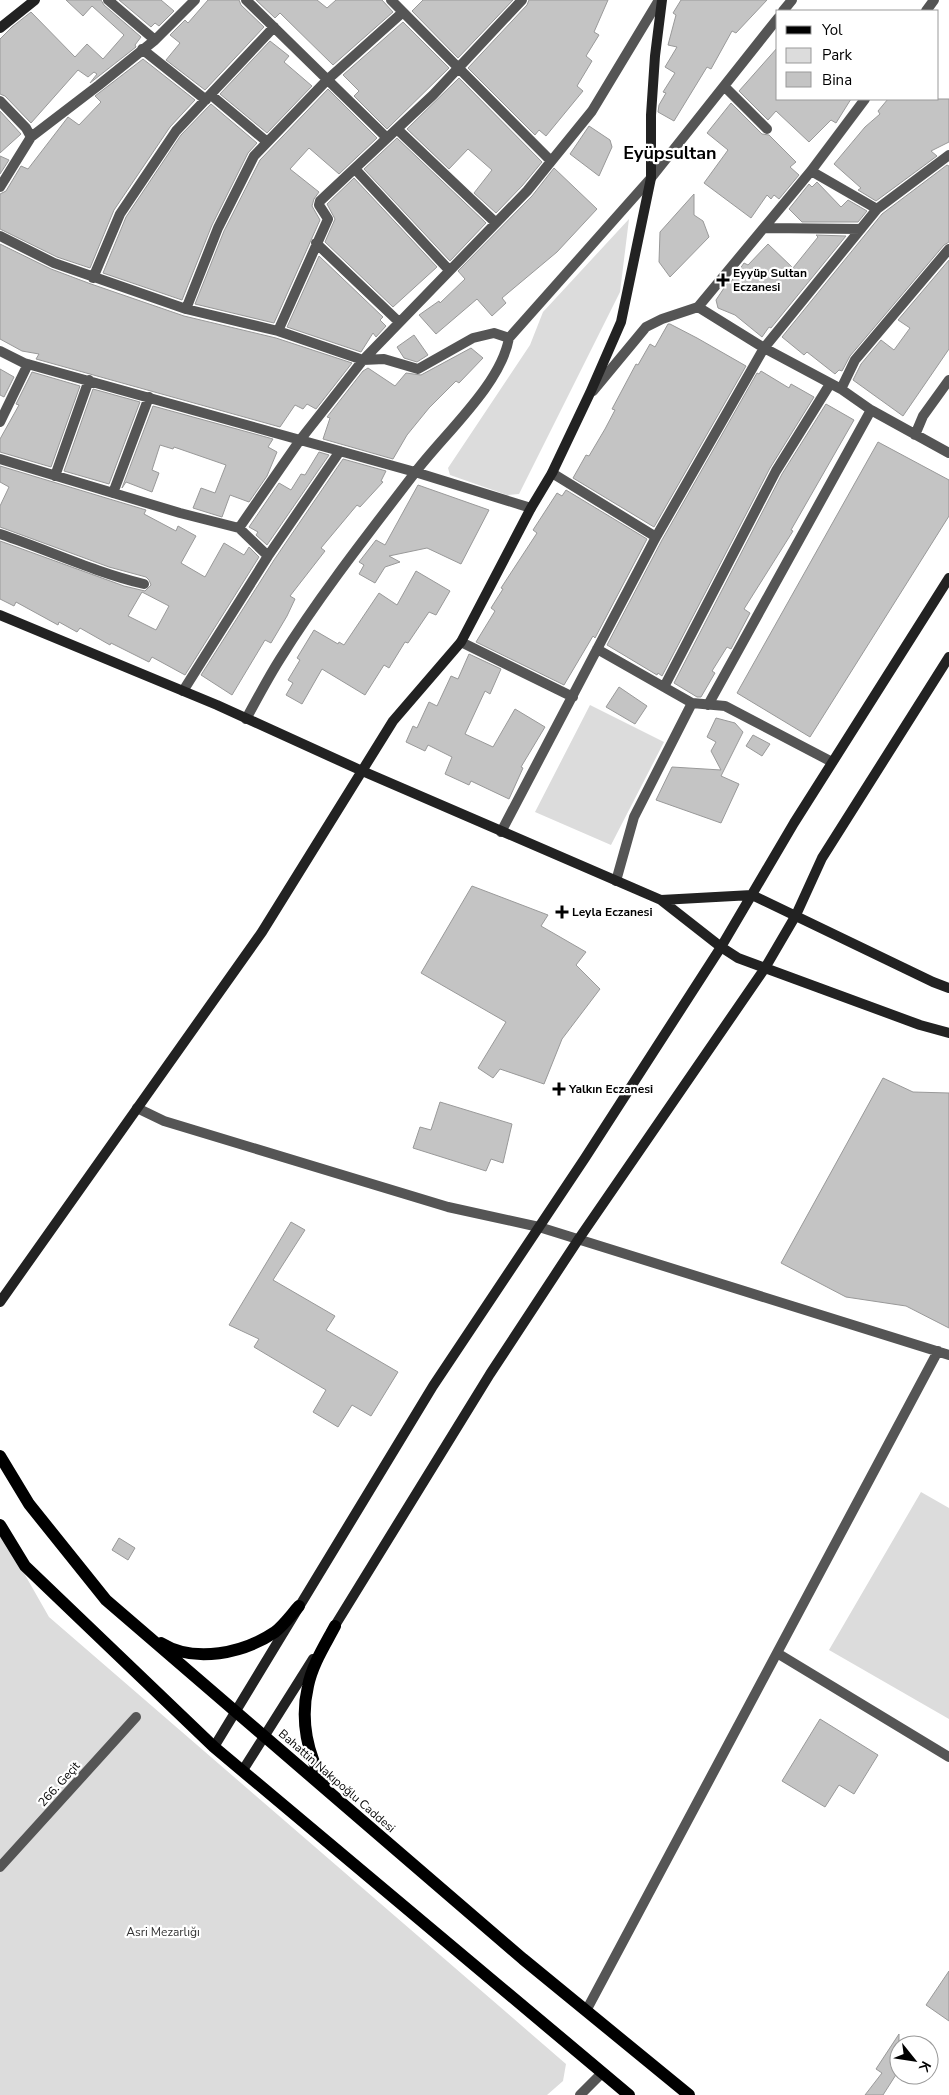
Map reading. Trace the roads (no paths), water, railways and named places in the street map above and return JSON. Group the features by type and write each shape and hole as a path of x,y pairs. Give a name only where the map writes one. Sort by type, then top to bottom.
{"main road":[{"name":"Bahattin Nakıpoğlu Caddesi","path":"0,1456 30,1504 106,1600 586,2011 689,2095"},
{"path":"0,1525 25,1566 214,1747 244,1770 629,2095"},
{"path":"145,1633 166,1646 189,1653 212,1654 257,1643 277,1630 299,1606"},
{"path":"331,1794 316,1770 307,1743 304,1714 308,1686 316,1663 335,1626"}],"street":[{"path":"0,28 35,0"},
{"path":"108,0 155,40"},
{"path":"0,187 31,136 155,40 195,0"},
{"path":"246,0 387,138"},
{"path":"391,0 551,161"},
{"path":"278,331 328,219 319,205 320,201 397,130 459,68 522,0"},
{"path":"239,528 300,440 363,360 527,191 592,111 661,0"},
{"path":"0,1302 262,932 360,770 393,721 461,642 531,508 552,473 621,322 651,178 652,105 661,0"},
{"path":"784,10 792,0"},
{"path":"186,309 218,228 254,156 266,141 327,80 403,12"},
{"path":"246,719 280,659 415,472 487,385 507,348 508,338 651,178 776,21"},
{"path":"93,278 120,214 176,131 274,27"},
{"path":"142,49 266,141"},
{"path":"724,86 767,129"},
{"path":"590,393 646,327 662,318 698,307 765,228 864,100"},
{"path":"0,101 26,128 31,136"},
{"path":"397,130 496,223"},
{"path":"502,832 656,537 764,348 877,209 949,155"},
{"path":"355,169 449,270"},
{"path":"811,170 877,209"},
{"path":"765,228 861,229"},
{"path":"0,236 54,263 93,278 186,309 278,331 363,360 384,359 418,369 472,338 494,333 508,338"},
{"path":"316,243 399,322"},
{"path":"841,389 855,360 949,249"},
{"path":"698,307 764,348 841,389 872,410 949,453"},
{"path":"0,352 28,364 415,472 531,508"},
{"path":"0,422 28,364"},
{"path":"56,476 89,380"},
{"path":"916,435 923,416 949,380"},
{"path":"664,687 776,471 830,384"},
{"path":"113,493 149,397"},
{"path":"708,705 872,410"},
{"path":"183,691 268,556 340,451"},
{"path":"0,459 180,514 239,528 268,556"},
{"path":"552,473 656,537"},
{"path":"0,534 48,550 112,577 144,584"},
{"path":"214,1747 433,1386 721,948 832,762 949,578"},
{"path":"0,615 183,691 661,900 721,948 738,958 920,1025 949,1033"},
{"path":"461,642 573,697"},
{"path":"597,649 692,703 725,706 832,762"},
{"path":"244,1770 263,1736 335,1626 490,1374 578,1240 765,968 796,915 822,858 949,656"},
{"path":"616,881 634,817 692,703"},
{"path":"661,900 752,895 949,988"},
{"path":"137,1108 164,1121 448,1207 539,1227 949,1355"},
{"path":"586,2011 938,1351"},
{"path":"777,1653 949,1757"},
{"name":"266. Geçit","path":"0,1867 136,1717"},
{"path":"580,2095 602,2073"}],"place":[{"name":"Eyyüp Sultan Eczanesi","path":"723,280"},
{"name":"Leyla Eczanesi","path":"562,912"},
{"name":"Yalkın Eczanesi","path":"559,1089"}],"district":[{"name":"Eyüpsultan","path":"670,153"}],"park label":[{"name":"Asri Mezarlığı","path":"163,1932"}]}
